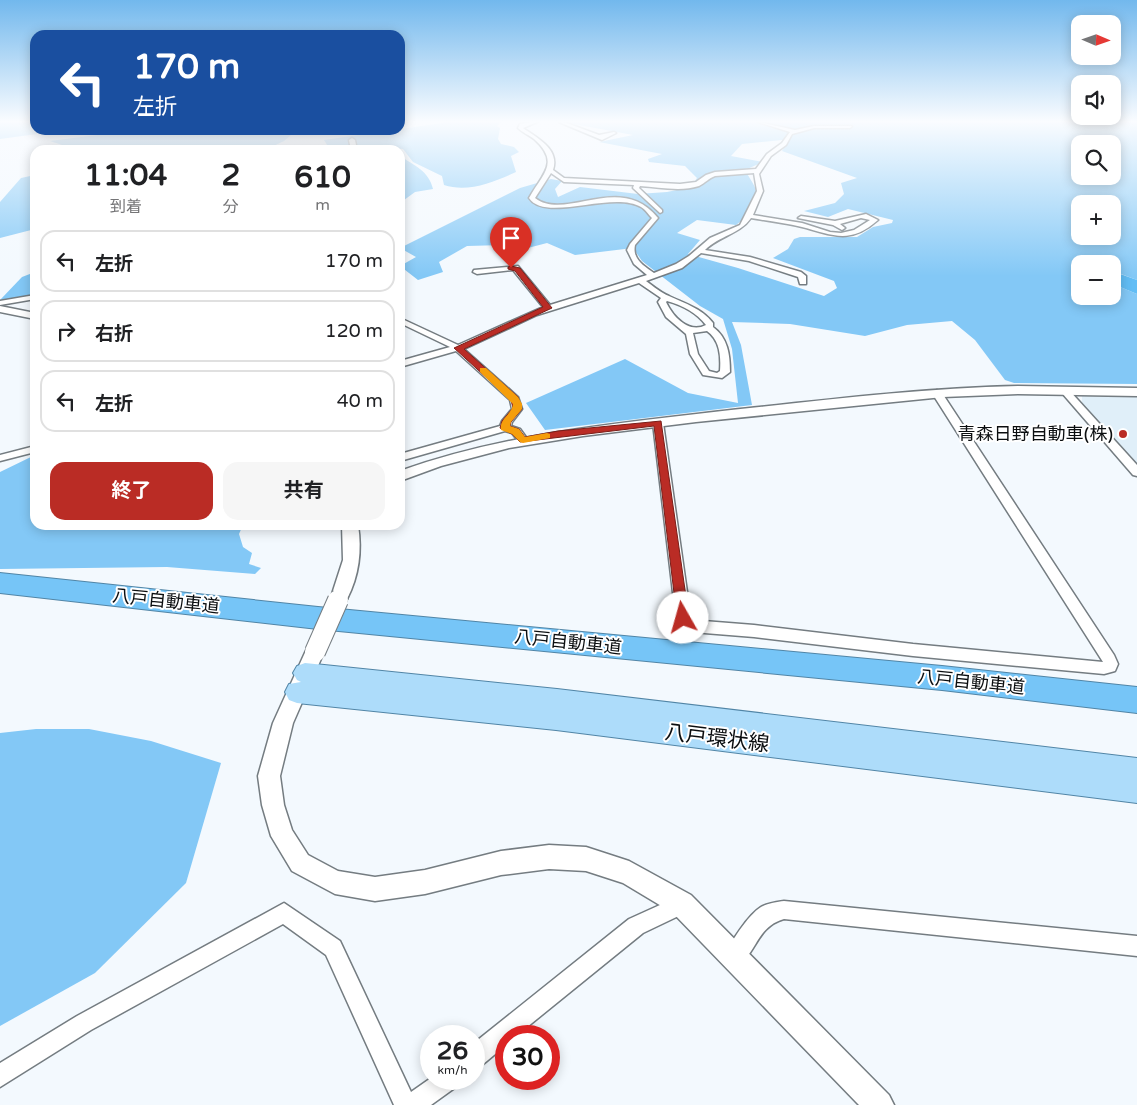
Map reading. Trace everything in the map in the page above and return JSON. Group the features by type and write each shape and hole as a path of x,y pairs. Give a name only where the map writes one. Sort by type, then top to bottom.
{"highway":[{"name":"八戸自動車道","path":"0,583 318,618 942,678 1137,700"}],"main road":[{"name":"八戸環状線","path":"305,672 567,701 1137,771"},
{"name":"八戸環状線","path":"305,672 556,719 1137,790"}],"street":[{"path":"548,174 532,198 538,204 554,206 594,200 628,200 647,208 655,218"},
{"path":"555,174 558,178 564,180 680,186 698,184 708,176 721,174"},
{"path":"405,363 458,348 548,308 679,266 712,239 742,226 749,216 760,191 757,180 758,174"},
{"path":"637,184 636,188 638,191 647,196 661,212 632,244 629,250 631,257 652,276"},
{"path":"762,218 767,214 835,223 853,233"},
{"path":"749,216 802,225 828,234 853,233 875,220 874,218 859,216 835,223"},
{"path":"700,250 769,264 802,276 803,282"},
{"path":"477,272 515,268 548,308"},
{"path":"640,280 666,298 679,302 703,316 710,324 708,328"},
{"path":"0,303 30,298"},
{"path":"666,298 662,302 666,313 675,322 695,332 708,328"},
{"path":"0,309 30,315"},
{"path":"405,322 458,348 515,399 517,409 506,421 505,428"},
{"path":"686,328 690,334 694,354 706,373 719,376 725,372 723,346 720,338 708,328"},
{"path":"1065,391 1137,472"},
{"path":"405,474 479,449 558,434 864,399 937,393 1137,392"},
{"path":"658,423 683,618 686,624 754,630 913,650 1104,668 1110,667 1109,659 937,393"},
{"path":"405,456 446,443 505,428 516,432 523,440"},
{"path":"0,458 30,450"},
{"path":"351,530 354,552 348,574 284,723 273,756 269,776 272,805 282,836 300,863 335,882 374,888 424,882 501,863 548,856 586,859 629,873 682,904 879,1105"},
{"path":"485,1049 636,926 682,904"},
{"path":"734,957 758,923 768,914 784,910 1137,946"},
{"path":"0,1076 84,1023 284,913 334,948 406,1105"},
{"path":"412,1105 433,1090"}],"shaded area":[{"path":"405,174 425,174 433,189 415,192 405,199"},
{"path":"437,174 512,174 481,185 462,188 444,185 442,176"},
{"path":"693,174 747,174 753,183 756,196 755,202 747,215 736,225 697,220 677,233 700,240 688,254 824,296 837,288 834,281 773,258 788,249 794,239 800,237 857,237 873,227 892,223 893,220 848,209 828,217 804,211 835,203 844,194 841,183 857,178 845,174 1071,174 1071,185 1121,185 1121,174 1137,174 1137,280 1121,274 1121,255 1071,255 1071,305 1121,305 1121,287 1137,294 1137,384 1014,383 1005,380 975,340 952,321 907,325 865,336 790,324 732,322 741,345 752,405 545,430 526,403 625,359 688,393 738,403 732,349 723,319 700,306 642,261 633,248 575,255 547,243 520,250 503,245 467,246 439,262 443,272 418,280 405,270 405,263 416,257 405,251 405,246 520,188 551,179 562,181 555,189 558,197 580,187 638,194 667,192 691,187 697,178"},
{"path":"30,176 30,230 0,238 0,202 21,178"},
{"path":"30,274 30,296 0,300 22,277"},
{"path":"1121,274 1137,280 1137,294 1121,287"},
{"name":"青森日野自動車(株)","path":"1082,396 1137,397 1137,465 1082,403"},
{"path":"30,457 30,530 241,530 239,534 243,547 252,553 249,564 261,568 255,574 167,567 0,569 0,472"},
{"path":"36,729 89,729 151,741 221,763 186,883 95,973 0,1026 0,733"}],"slow traffic":[{"path":"483,370 518,404 517,409 506,421 505,428 516,432 523,440 547,436"}],"place":[{"name":"青森日野自動車(株)","path":"1123,434"}],"route":[{"path":"511,268 517,270 548,308 458,348 467,354 515,399 518,404 517,409 506,421 505,428 516,432 523,440 558,434 658,423 683,618"}]}
